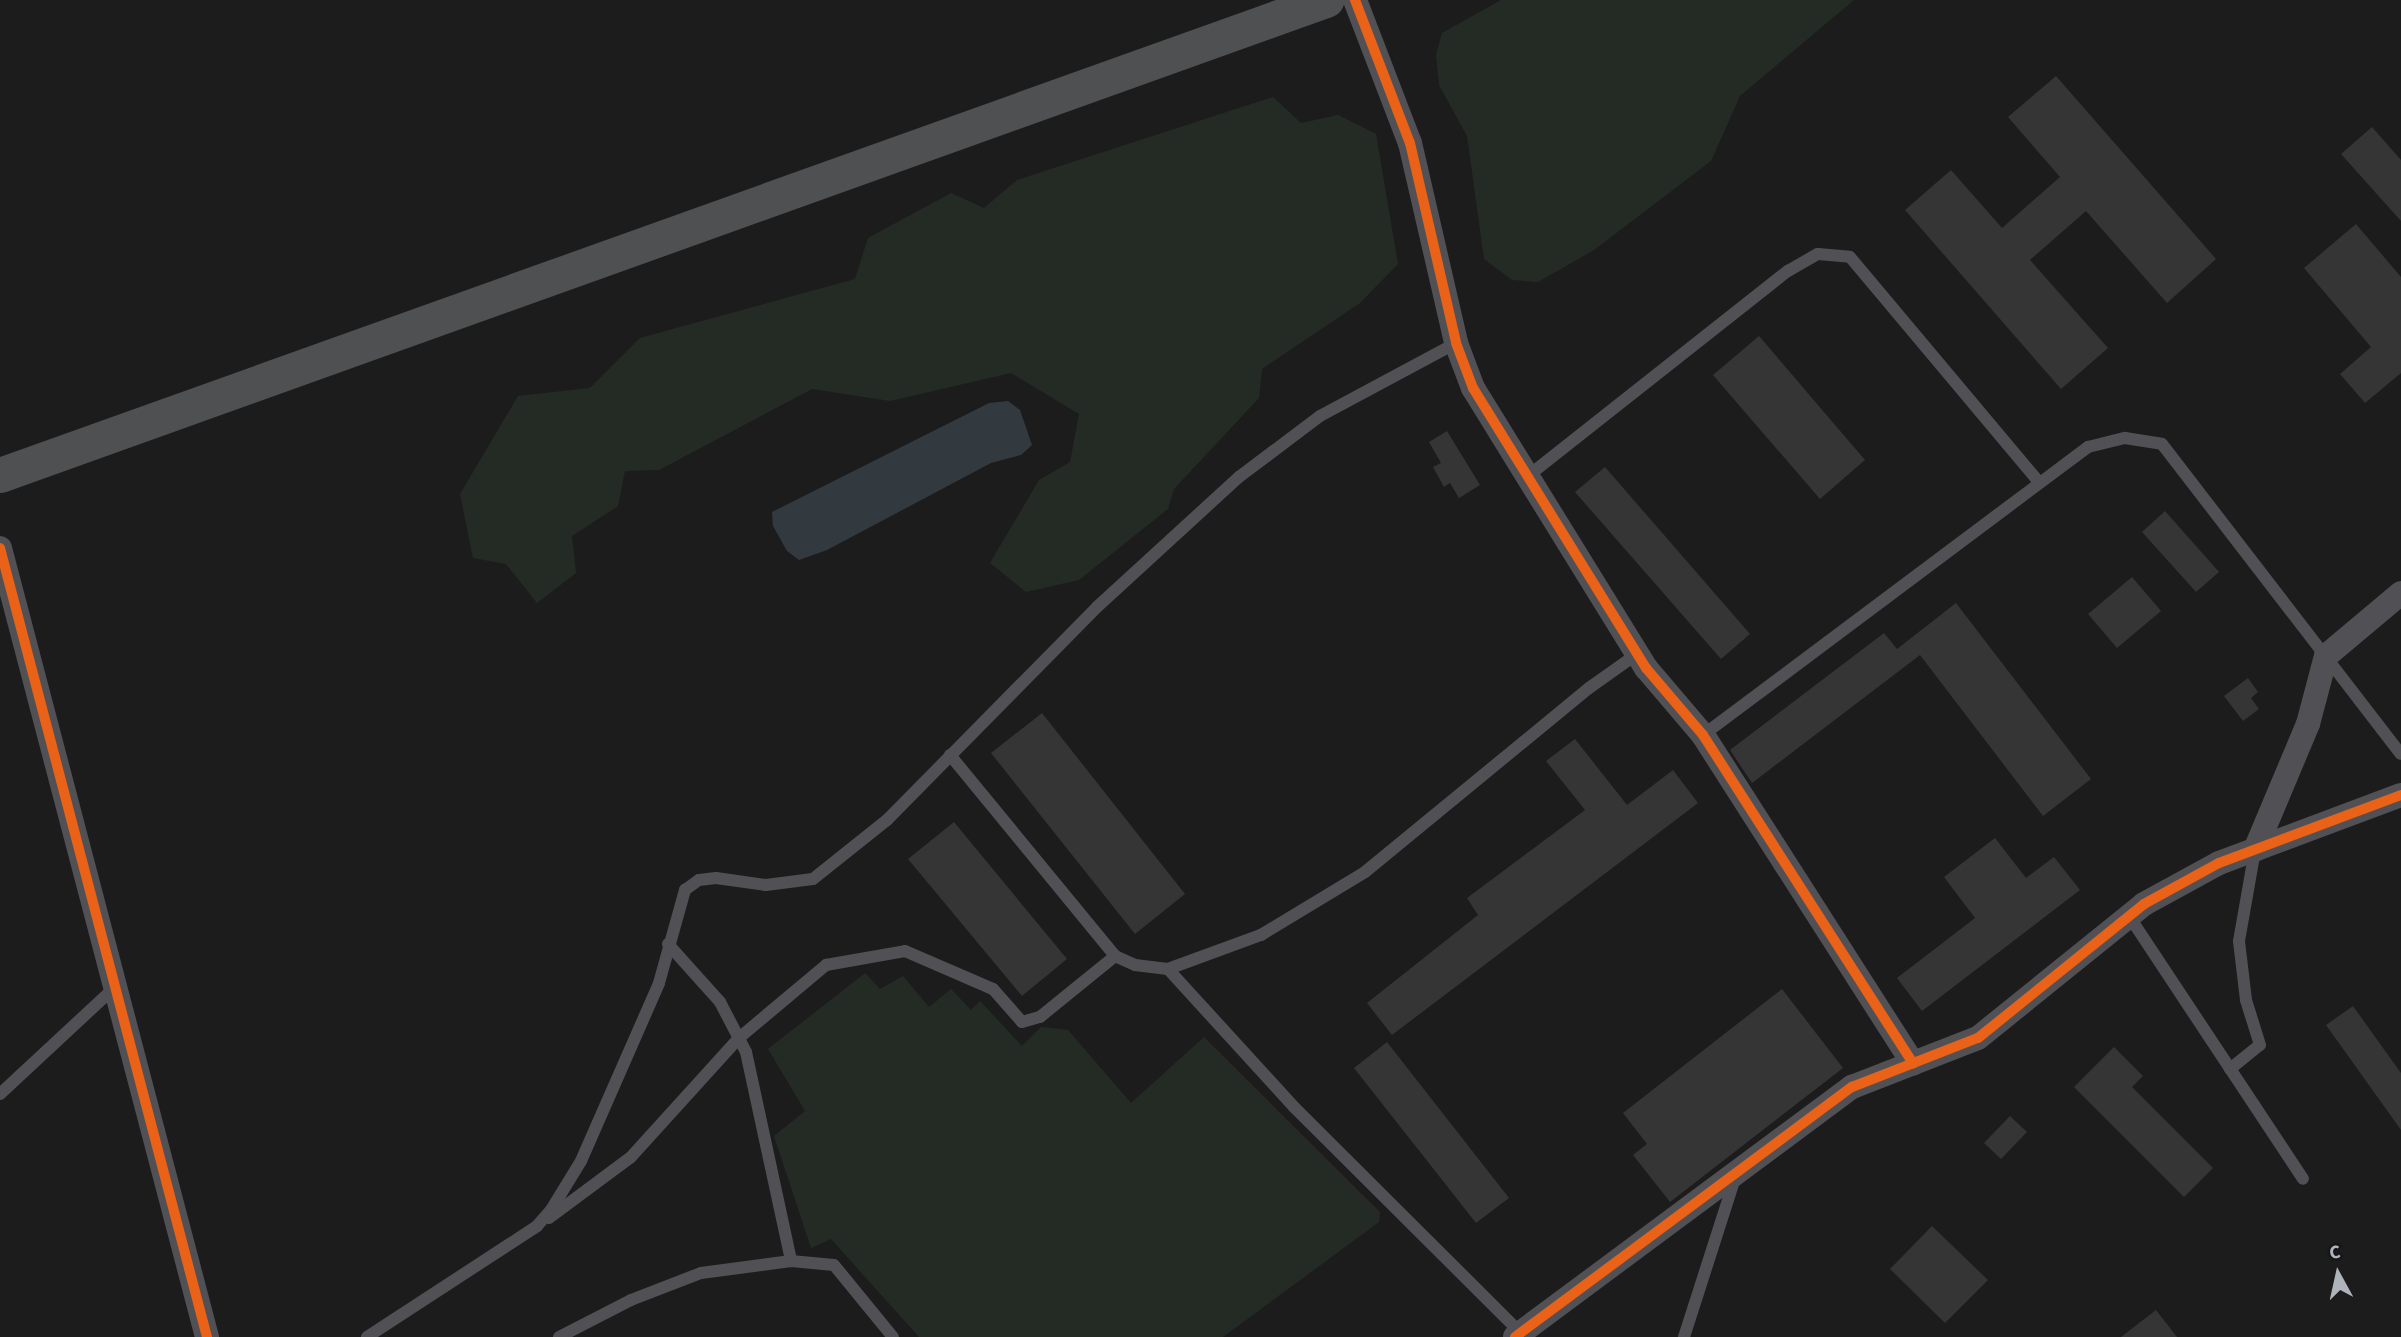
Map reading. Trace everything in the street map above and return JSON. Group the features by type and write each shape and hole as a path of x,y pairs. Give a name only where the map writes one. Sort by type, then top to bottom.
{"main road":[{"path":"0,475 1326,0"}],"street":[{"path":"1354,0 1410,143 1456,343 1473,388 1637,654 1703,734 1913,1064"},
{"path":"0,548 207,1337"},
{"path":"2255,850 2308,724 2326,656 2401,593"},
{"path":"1520,1336 1852,1087 1978,1038 2129,916 2219,863 2401,795"}],"lane":[{"path":"1528,476 1788,271 1818,254 1850,257 2039,482"},
{"path":"537,1226 581,1161 659,983 685,890 699,880 766,886 814,879 887,820 1097,607 1250,469 1320,416 1456,343"},
{"path":"1703,734 2088,447 2125,438 2162,444 2401,754"},
{"path":"950,755 1115,956 1135,965 1168,970 1261,935 1365,873 1589,688 1637,654"},
{"path":"2231,1069 2256,1053 2260,1045 2246,1000 2239,941 2255,850"},
{"path":"2129,916 2303,1179"},
{"path":"668,944 720,1002 746,1052 791,1261"},
{"path":"367,1337 537,1226 631,1157 739,1038 825,964 905,951 993,989 1022,1023 1040,1017 1115,956"},
{"path":"1168,970 1294,1107 1520,1336"},
{"path":"0,1094 115,987"},
{"path":"1684,1337 1737,1172"},
{"path":"559,1337 631,1300 701,1273 791,1261 834,1265 893,1337"}],"shaded area":[{"path":"1501,0 1854,0 1740,96 1711,161 1594,250 1538,282 1512,280 1484,259 1467,136 1439,85 1436,55 1442,33"},
{"path":"1273,97 1301,123 1338,115 1376,134 1398,264 1360,303 1262,369 1259,398 1174,489 1168,509 1079,580 1026,592 990,563 1039,480 1070,462 1079,414 1011,373 890,401 812,389 659,470 625,471 618,506 572,536 576,573 537,603 506,564 473,558 460,494 518,396 590,388 640,338 855,279 868,238 951,193 984,208 1017,180"},
{"path":"1008,401 1020,410 1032,445 1021,455 991,463 827,550 799,560 787,551 773,526 772,512 989,403"},
{"path":"865,973 880,989 903,976 929,1007 951,989 971,1010 980,1001 1022,1046 1041,1027 1068,1030 1131,1103 1204,1037 1380,1212 1379,1222 1223,1337 919,1337 831,1239 811,1248 774,1136 805,1111 768,1049"}],"building":[{"path":"2056,76 2216,259 2167,303 2086,211 2030,260 2108,348 2061,389 1905,210 1951,170 2002,228 2060,177 2008,117"},
{"path":"2372,127 2401,160 2401,221 2341,154"},
{"path":"2356,224 2401,277 2401,373 2365,403 2340,374 2371,347 2304,268"},
{"path":"1759,336 1865,460 1820,499 1713,375"},
{"path":"1447,431 1480,485 1459,498 1450,483 1444,487 1433,467 1441,463 1429,442"},
{"path":"1605,467 1750,634 1721,659 1575,492"},
{"path":"2165,511 2219,572 2196,592 2142,532"},
{"path":"2132,577 2161,611 2117,648 2088,614"},
{"path":"1956,603 2091,779 2043,816 1920,655 1752,783 1730,750 1884,633 1897,649"},
{"path":"2248,678 2258,692 2251,698 2259,709 2243,721 2224,696"},
{"path":"1042,713 1185,894 1135,934 991,753"},
{"path":"1575,739 1627,805 1673,770 1698,803 1392,1035 1367,1003 1478,915 1467,898 1585,810 1546,761"},
{"path":"954,822 1067,959 1022,996 908,859"},
{"path":"1995,838 2026,878 2054,857 2080,890 1922,1011 1897,978 1975,918 1944,877"},
{"path":"1782,989 1843,1068 1670,1202 1633,1155 1647,1144 1623,1113"},
{"path":"2353,1006 2401,1073 2401,1130 2326,1025"},
{"path":"1387,1042 1509,1198 1476,1223 1354,1068"},
{"path":"2114,1047 2143,1076 2132,1087 2213,1168 2184,1197 2074,1087"},
{"path":"2010,1116 2027,1132 2001,1159 1984,1143"},
{"path":"1932,1226 1988,1280 1945,1323 1890,1269"},
{"path":"2156,1310 2177,1337 2121,1337"}],"cycle path":[{"path":"1355,0 1410,143 1456,343 1473,388 1646,668 1703,735 1913,1064"},
{"path":"0,548 207,1337"},
{"path":"1515,1337 1852,1087 1978,1038 2144,904 2219,863 2401,795"}]}
